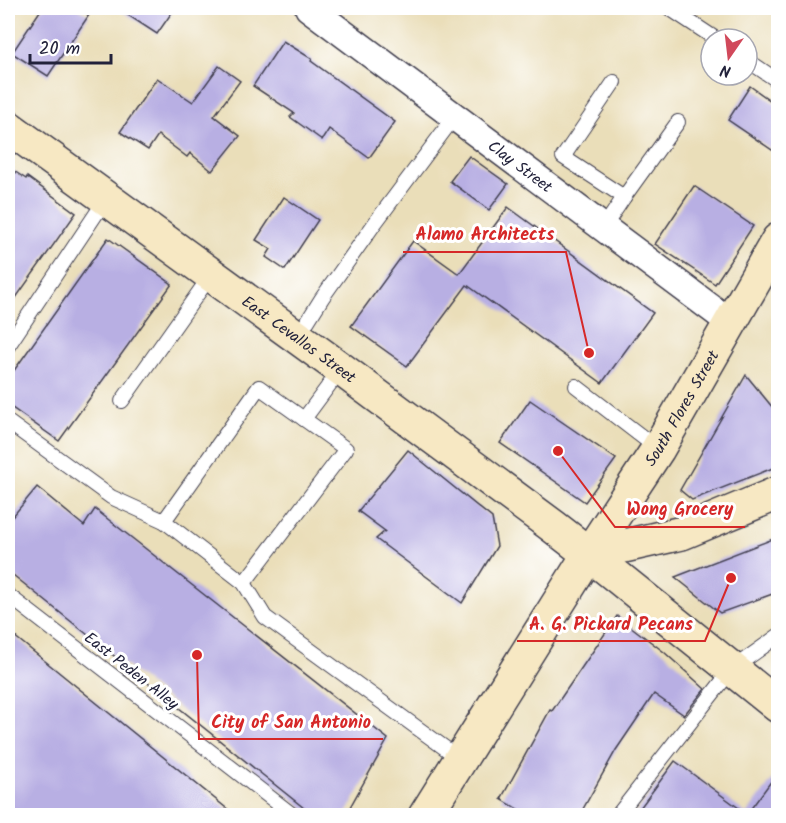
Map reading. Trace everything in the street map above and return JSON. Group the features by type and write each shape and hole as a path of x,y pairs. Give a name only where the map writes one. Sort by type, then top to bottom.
{"street":[{"name":"Clay Street","path":"309,8 731,322"},
{"name":"East Cevallos Street","path":"8,127 589,554 778,706"},
{"name":"South Flores Street","path":"425,816 589,554 658,449 778,240"},
{"path":"589,554 682,533 778,493"}],"lane":[{"path":"669,8 699,28"},
{"path":"759,68 778,81"},
{"path":"614,81 563,157 624,197"},
{"path":"297,338 375,223 455,116"},
{"path":"604,227 678,122"},
{"path":"8,346 106,199"},
{"path":"122,401 211,275"},
{"path":"304,419 340,369"},
{"path":"576,386 658,449"},
{"path":"164,521 259,387 346,449 244,583"},
{"path":"8,422 111,497 164,521 244,583 265,617 460,759"},
{"name":"East Peden Alley","path":"8,595 294,816"},
{"path":"617,816 732,669 778,636"}],"building":[{"path":"42,8 77,8 89,15 48,76 12,53"},
{"path":"117,8 175,8 157,34"},
{"path":"283,41 312,59 311,61 395,122 369,158 329,129 322,140 290,117 294,113 253,86"},
{"path":"219,66 240,81 214,116 240,136 212,171 190,153 187,157 158,135 148,150 120,132 157,78 193,102"},
{"path":"751,87 778,106 778,154 728,120"},
{"path":"469,156 508,184 489,210 450,181"},
{"path":"8,167 26,179 27,177 76,213 8,309"},
{"path":"694,186 753,226 715,284 655,244"},
{"path":"284,197 318,220 285,270 266,257 271,249 256,240"},
{"path":"508,207 653,313 602,383 467,285 407,366 351,326 413,241 459,274"},
{"path":"108,238 172,284 59,441 8,405 8,379"},
{"path":"746,375 778,414 778,466 692,500 680,490"},
{"path":"530,400 616,459 585,502 500,443"},
{"path":"408,450 492,518 497,546 462,603 376,539 385,531 358,511"},
{"path":"37,487 84,526 95,509 388,739 345,816 314,816 8,571 8,522"},
{"path":"778,537 778,592 720,613 675,577"},
{"path":"617,616 664,652 705,689 684,715 654,694 616,750 579,816 529,816 501,799 550,710 552,711"},
{"path":"8,631 236,816 8,816"},
{"path":"675,761 747,814 778,772 778,816 634,816"}],"place":[{"name":"Alamo Architects","path":"589,353"},
{"name":"Wong Grocery","path":"558,451"},
{"name":"A. G. Pickard Pecans","path":"731,578"},
{"name":"City of San Antonio","path":"197,655"}]}
